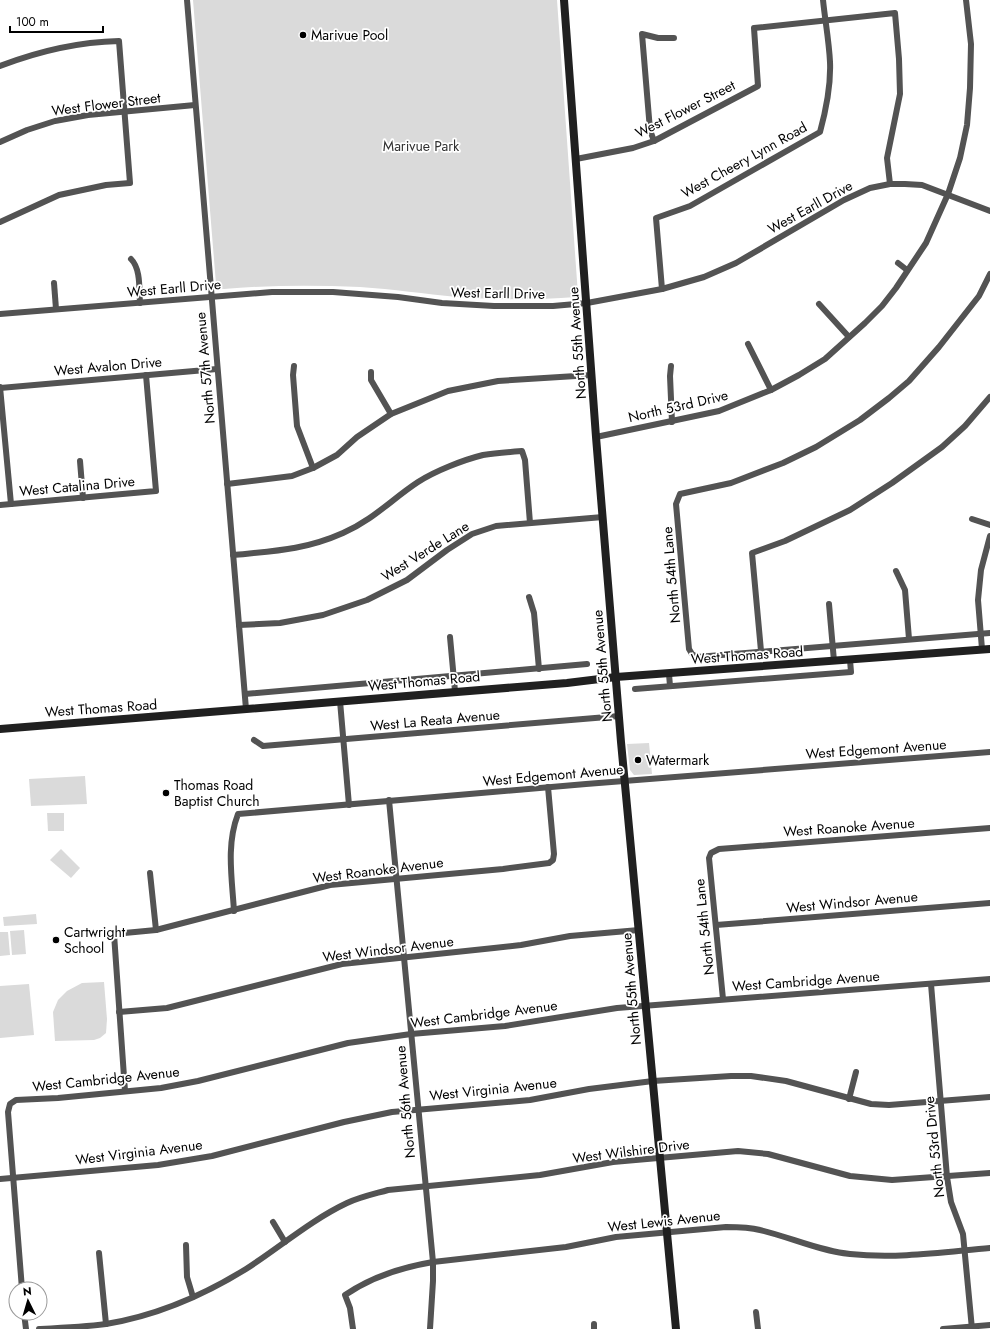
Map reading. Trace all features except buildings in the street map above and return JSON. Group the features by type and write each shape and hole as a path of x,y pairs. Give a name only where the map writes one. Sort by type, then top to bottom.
{"street":[{"name":"North 57th Avenue","path":"187,0 246,709"},
{"name":"North 55th Avenue","path":"564,0 596,437 619,716 676,1329"},
{"path":"823,0 825,20 895,13 900,94 887,158 890,184"},
{"name":"North 53rd Drive","path":"596,437 719,411 771,390 799,375 825,358 882,306 896,288 926,242 948,194 960,158 967,125 970,88 971,44 966,0"},
{"name":"West Flower Street","path":"576,159 633,148 654,141 758,86 754,28 825,20"},
{"name":"West Cheery Lynn Road","path":"662,290 656,218 690,206 820,132 828,91 830,63 825,20"},
{"path":"654,141 650,130 642,34 658,38 674,38"},
{"path":"0,66 46,50 96,42 119,41 130,183 106,184 59,195 0,222"},
{"name":"West Flower Street","path":"0,142 27,130 55,121 88,115 195,105"},
{"name":"West Earll Drive","path":"0,314 272,292 333,292 398,297 442,303 494,306 553,306 587,303 662,290 711,274 736,262 844,200 870,188 890,184 922,185 990,211"},
{"path":"131,259 137,270 140,303"},
{"path":"898,263 907,270"},
{"name":"North 54th Lane","path":"692,654 689,649 676,504 680,494 731,483 782,463 816,447 860,420 909,381 939,346 978,296 990,274"},
{"path":"54,283 56,309"},
{"path":"819,304 849,337"},
{"path":"748,344 771,390"},
{"path":"294,366 293,375 297,426 313,468"},
{"path":"670,366 672,422"},
{"name":"West Avalon Drive","path":"0,388 218,369"},
{"path":"371,372 371,380 391,414"},
{"name":"West Catalina Drive","path":"0,505 156,491 146,375"},
{"path":"227,484 292,476 313,468 337,455 357,437 391,414 448,392 498,381 592,375"},
{"path":"0,388 11,504"},
{"path":"761,651 752,553 785,541 850,510 892,483 942,447 965,426 990,397"},
{"path":"233,555 289,550 315,544 344,532 373,516 418,482 439,471 483,455 522,451 525,460 530,523"},
{"path":"80,461 83,498"},
{"name":"West Verde Lane","path":"239,625 280,622 323,615 367,600 407,580 447,550 472,534 496,526 603,517"},
{"path":"972,519 990,525"},
{"path":"986,649 980,634 978,600 982,570 990,536"},
{"path":"896,571 905,590 909,639"},
{"path":"529,597 534,614 539,668"},
{"path":"830,604 834,661"},
{"name":"West Thomas Road","path":"692,654 696,657 990,633"},
{"path":"450,637 455,691"},
{"name":"West Thomas Road","path":"0,729 616,677 986,649"},
{"name":"West Thomas Road","path":"635,689 851,672 850,660"},
{"name":"West Thomas Road","path":"245,694 587,664"},
{"path":"669,674 670,686"},
{"path":"340,701 349,805"},
{"name":"West La Reata Avenue","path":"254,740 264,746 619,716"},
{"name":"West Edgemont Avenue","path":"234,911 230,854 233,826 238,814 349,805 389,800 990,752"},
{"name":"West Roanoke Avenue","path":"120,1012 114,934 156,930 330,885 503,869 549,863 554,860 548,787"},
{"name":"North 56th Avenue","path":"389,800 433,1262 430,1329"},
{"name":"West Roanoke Avenue","path":"711,853 719,849 990,828"},
{"name":"North 54th Lane","path":"711,853 709,858 723,999"},
{"path":"150,874 156,930"},
{"name":"West Windsor Avenue","path":"716,925 990,903"},
{"name":"West Windsor Avenue","path":"120,1012 167,1008 342,964 521,945 570,936 639,930"},
{"name":"West Cambridge Avenue","path":"13,1177 8,1112 10,1104 16,1100 161,1088 198,1081 348,1043 411,1034 505,1026 586,1012 723,999 990,979"},
{"name":"North 53rd Drive","path":"931,984 947,1177 951,1202 963,1234 972,1328"},
{"path":"120,1012 125,1091"},
{"path":"849,1099 856,1072"},
{"name":"West Virginia Avenue","path":"0,1179 158,1165 212,1156 344,1122 392,1112 530,1100 589,1089 653,1082 731,1076 751,1076 786,1081 871,1104 889,1105 990,1097"},
{"name":"West Wilshire Drive","path":"39,1329 106,1324 148,1314 192,1297 246,1268 327,1214 347,1203 365,1196 388,1190 555,1173 613,1162 738,1151 768,1154 850,1176 892,1180 990,1173"},
{"path":"13,1177 21,1281"},
{"path":"273,1222 285,1242"},
{"name":"West Lewis Avenue","path":"353,1329 350,1308 345,1295 358,1286 390,1274 421,1264 433,1262 566,1247 616,1237 741,1227 759,1230 825,1249 850,1254 907,1255 990,1248"},
{"path":"186,1245 187,1277 192,1297"},
{"path":"99,1253 106,1324"},
{"path":"756,1312 758,1329"},
{"path":"943,1329 972,1328 990,1325"}],"green space":[{"name":"Marivue Park","path":"193,0 557,0 578,295 576,297 561,298 502,299 457,297 360,287 292,286 218,288 216,284"},
{"path":"649,743 652,774 634,775 630,770 627,744"},
{"path":"85,776 87,804 31,806 29,779"},
{"path":"47,813 64,813 64,831 48,831"},
{"path":"61,849 80,868 71,878 50,860"},
{"path":"36,914 37,924 4,926 3,917"},
{"path":"24,930 26,954 12,955 10,931"},
{"path":"0,932 8,932 10,955 0,956"},
{"path":"104,982 107,1019 106,1033 100,1038 94,1040 55,1041 53,1012 58,1000 67,991 82,983"},
{"path":"29,984 34,1035 0,1038 0,986"}],"place":[{"name":"Marivue Pool","path":"303,35"},
{"name":"Watermark","path":"638,760"},
{"name":"Thomas Road Baptist Church","path":"166,793"},
{"name":"Cartwright School","path":"56,940"}]}
